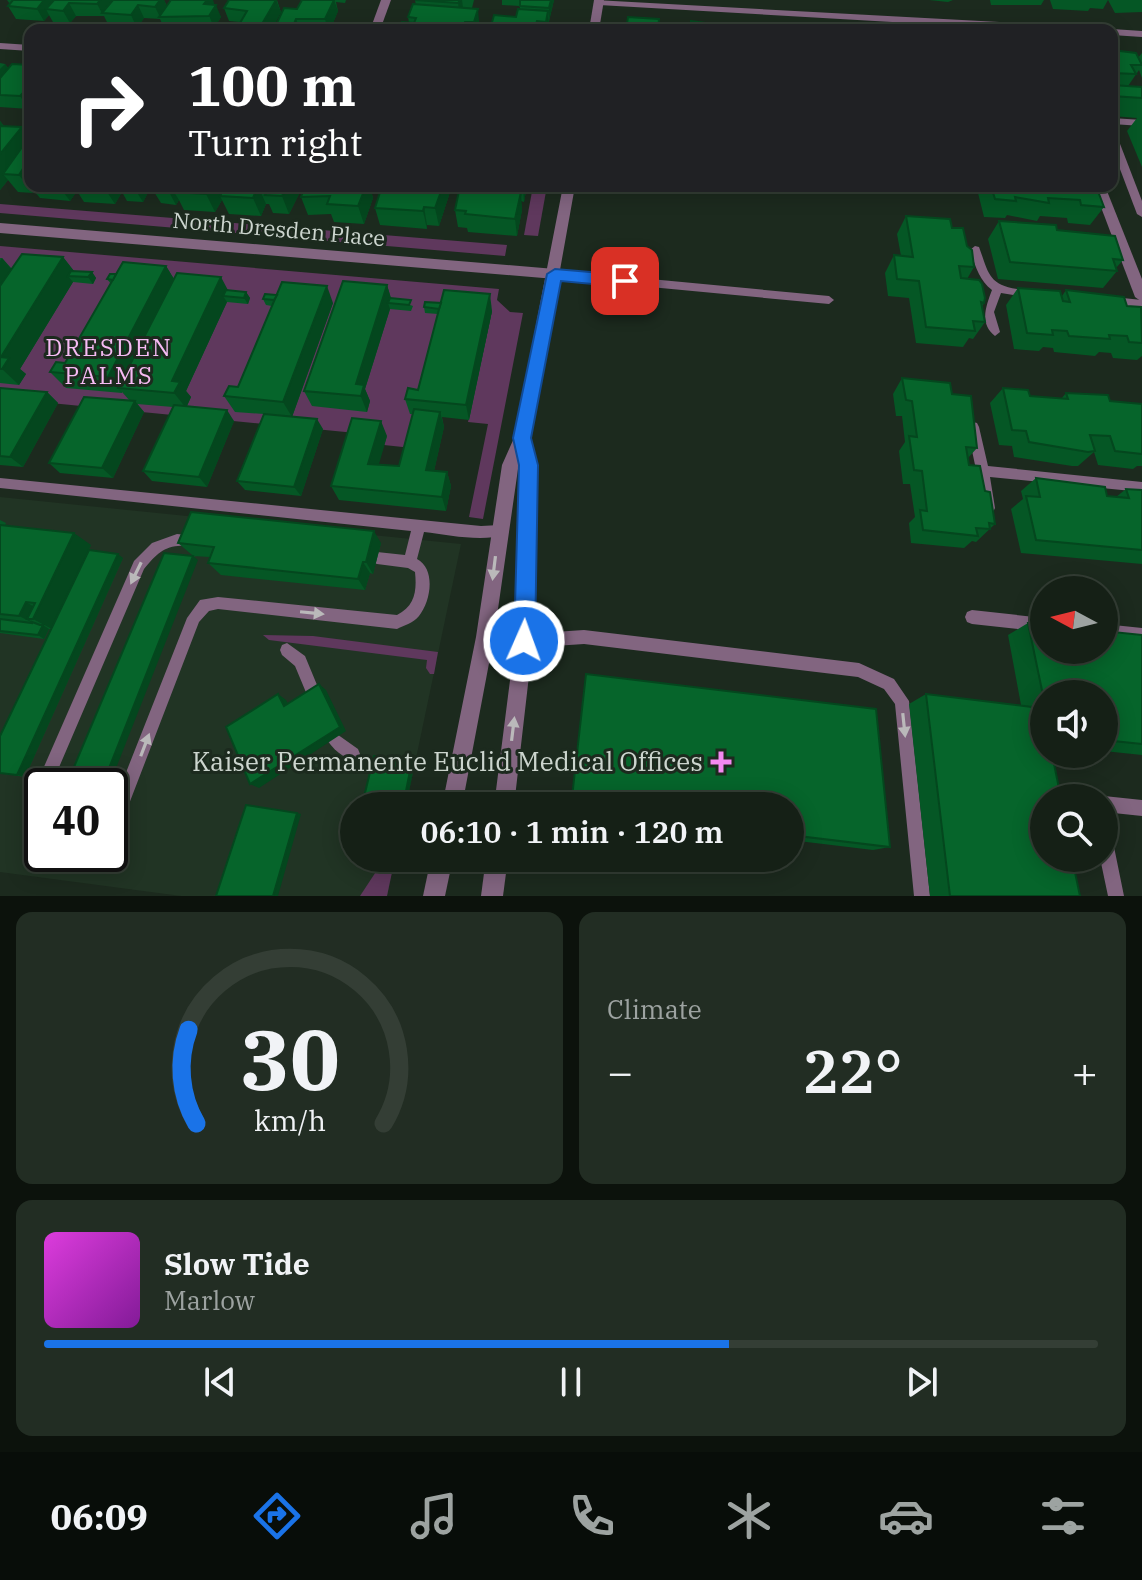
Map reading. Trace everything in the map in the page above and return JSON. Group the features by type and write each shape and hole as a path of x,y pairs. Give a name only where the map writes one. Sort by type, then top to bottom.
{"street":[{"path":"377,24 386,0"},
{"path":"595,24 599,1 988,24"},
{"path":"1118,32 1142,34"},
{"path":"0,46 24,48"},
{"path":"455,792 485,637 510,465 522,438 568,192"},
{"path":"1101,192 1142,297"},
{"name":"North Dresden Place","path":"0,228 555,274"},
{"path":"506,792 524,641 528,465 522,438"},
{"path":"434,896 439,872"},
{"path":"492,896 495,872"}],"lane":[{"path":"1118,121 1142,123"},
{"path":"1118,152 1142,214"},
{"path":"975,250 985,279 997,291 1048,296"},
{"path":"555,274 829,300"},
{"path":"995,332 989,312 997,291"},
{"path":"1095,300 1142,304"},
{"path":"972,422 992,524"},
{"path":"983,471 1142,487"},
{"path":"0,483 419,526 500,531"},
{"path":"410,562 419,526"},
{"path":"51,768 139,565 162,542 177,538 198,540"},
{"path":"128,786 194,618 205,605 218,603 397,622 409,619 418,608 424,580 421,568 410,562 377,558"},
{"path":"972,617 1030,623"},
{"path":"1118,632 1142,635"},
{"path":"485,637 524,641 584,637 859,670 889,684 902,701 922,896"},
{"path":"287,650 300,661 315,697"},
{"path":"334,739 353,754"},
{"path":"1118,805 1142,808"},
{"path":"1111,872 1116,896"}],"shaded area":[{"path":"532,192 546,192 538,236 524,235"},
{"path":"0,204 507,245 505,256 0,213"},
{"path":"0,246 499,289 497,300 510,312 523,313 483,519 469,517 488,424 468,422 492,311 446,315 411,414 421,415 412,448 384,445 386,436 0,398"},
{"path":"0,497 461,544 409,792 340,792 340,872 392,872 387,896 181,896 0,872"},
{"path":"263,635 313,636 438,652 434,674 430,674 426,668 427,660 269,640"},
{"path":"376,872 392,872 387,896 360,896"}],"building":[{"path":"13,0 44,0 37,9 8,6"},
{"path":"54,0 100,0 97,4 69,3 63,11 46,9"},
{"path":"113,0 160,0 155,7 138,5 131,15 102,13"},
{"path":"171,0 207,0 204,4 216,5 209,16 159,17"},
{"path":"229,0 276,0 262,24 240,23 247,11 224,8"},
{"path":"302,0 334,0 325,19 296,19 294,24 276,24 284,8 297,9"},
{"path":"415,0 460,0 458,3"},
{"path":"520,0 551,0 549,8 520,6"},
{"path":"413,4 478,9 474,22 464,24 401,24 414,23 416,18 408,17"},
{"path":"518,9 548,11 546,22 492,24 494,15 516,17"},
{"path":"628,17 659,19 658,24 627,24"},
{"path":"1118,51 1136,53 1142,65 1131,65 1136,74 1118,73"},
{"path":"12,64 24,65 24,92 20,96 0,95 0,78"},
{"path":"1118,85 1142,87 1142,98 1118,96"},
{"path":"0,126 22,127 0,154"},
{"path":"24,144 24,167 19,175 3,174"},
{"path":"222,192 256,192 253,198 220,196"},
{"path":"266,192 284,192 282,196 265,195"},
{"path":"303,192 364,192 358,206 327,204 330,196 301,197"},
{"path":"380,192 441,192 435,208 424,207 423,211 375,208"},
{"path":"459,192 521,192 515,219 465,214 466,211 455,210"},
{"path":"993,192 1098,192 1104,207 1081,205 1080,200 1048,198 1049,203 1015,197 1016,201 995,199"},
{"path":"906,216 950,219 952,228 963,228 967,246 972,250 974,267 959,266 961,278 979,280 985,298 984,303 981,302 985,322 973,321 975,331 926,327 919,281 897,279 894,255 913,257"},
{"path":"999,221 1056,225 1057,230 1115,236 1123,260 1113,259 1117,271 1010,262"},
{"path":"22,254 63,257 1,357 9,358 0,369 0,286"},
{"path":"123,262 166,266 108,377 50,372 56,362 65,363"},
{"path":"71,271 92,272 88,277 68,276"},
{"path":"177,273 221,277 172,381 180,382 174,393 118,388"},
{"path":"343,281 387,285 356,384 364,385 361,396 304,391"},
{"path":"282,282 327,286 283,402 224,396 229,386 238,387"},
{"path":"1018,288 1060,291 1063,301 1070,302 1066,290 1124,297 1127,306 1141,307 1142,343 1129,342 1127,336 1109,335 1110,339 1069,336 1067,331 1052,330 1053,335 1027,333"},
{"path":"226,290 246,292 244,298 223,296"},
{"path":"444,290 490,294 466,405 405,399 408,388 418,390"},
{"path":"265,294 277,295 274,300 263,299"},
{"path":"390,298 411,300 409,305 388,303"},
{"path":"425,302 441,303 439,309 424,307"},
{"path":"902,378 950,383 952,394 971,396 977,448 966,447 969,465 980,466 985,491 990,492 995,524 989,523 990,529 976,528 978,536 923,530 920,510 927,511 922,471 914,470 909,436 917,437 912,401 906,400"},
{"path":"0,388 47,392 10,457 0,456"},
{"path":"1003,388 1028,390 1030,396 1068,399 1066,393 1108,395 1110,401 1142,404 1142,454 1115,451 1110,436 1090,435 1095,451 1088,452 1029,442 1026,431 1012,430"},
{"path":"84,397 135,401 102,468 49,463"},
{"path":"174,405 227,410 199,477 143,471"},
{"path":"414,409 440,412 426,470 447,472 442,497 331,486 352,418 381,421 368,464 399,466"},
{"path":"264,414 317,419 294,487 237,481"},
{"path":"1036,478 1105,487 1107,496 1129,498 1126,489 1142,490 1142,550 1036,540 1026,496 1040,497"},
{"path":"191,512 374,531 358,579 208,563 214,547 178,543"},
{"path":"0,525 74,533 33,619 27,619 35,603 26,602 19,616 0,614"},
{"path":"89,550 118,554 17,775 0,773 0,736"},
{"path":"164,553 193,556 109,768 74,768"},
{"path":"0,619 43,625 38,635 0,631"},
{"path":"1118,632 1142,635 1142,744 1118,741 1118,680 1040,680 1037,664 1118,664"},
{"name":"Kaiser Permanente Euclid Medical Offices","path":"586,674 876,709 890,847 804,837 804,792 573,792"},
{"path":"319,684 340,727 250,784 226,727 278,694 284,706"},
{"path":"926,694 1030,707 1030,768 1055,768 1058,784 1030,784 1030,872 1075,872 1080,896 950,896"},
{"path":"374,756 412,761 406,792 365,792"},
{"path":"246,805 297,813 273,896 216,896"}],"place":[{"name":"Kaiser Permanente Euclid Medical Offices","path":"721,762"}],"district":[{"name":"DRESDEN PALMS","path":"109,362"}],"route":[{"path":"524,641 528,465 522,438 555,274 625,281"}]}
